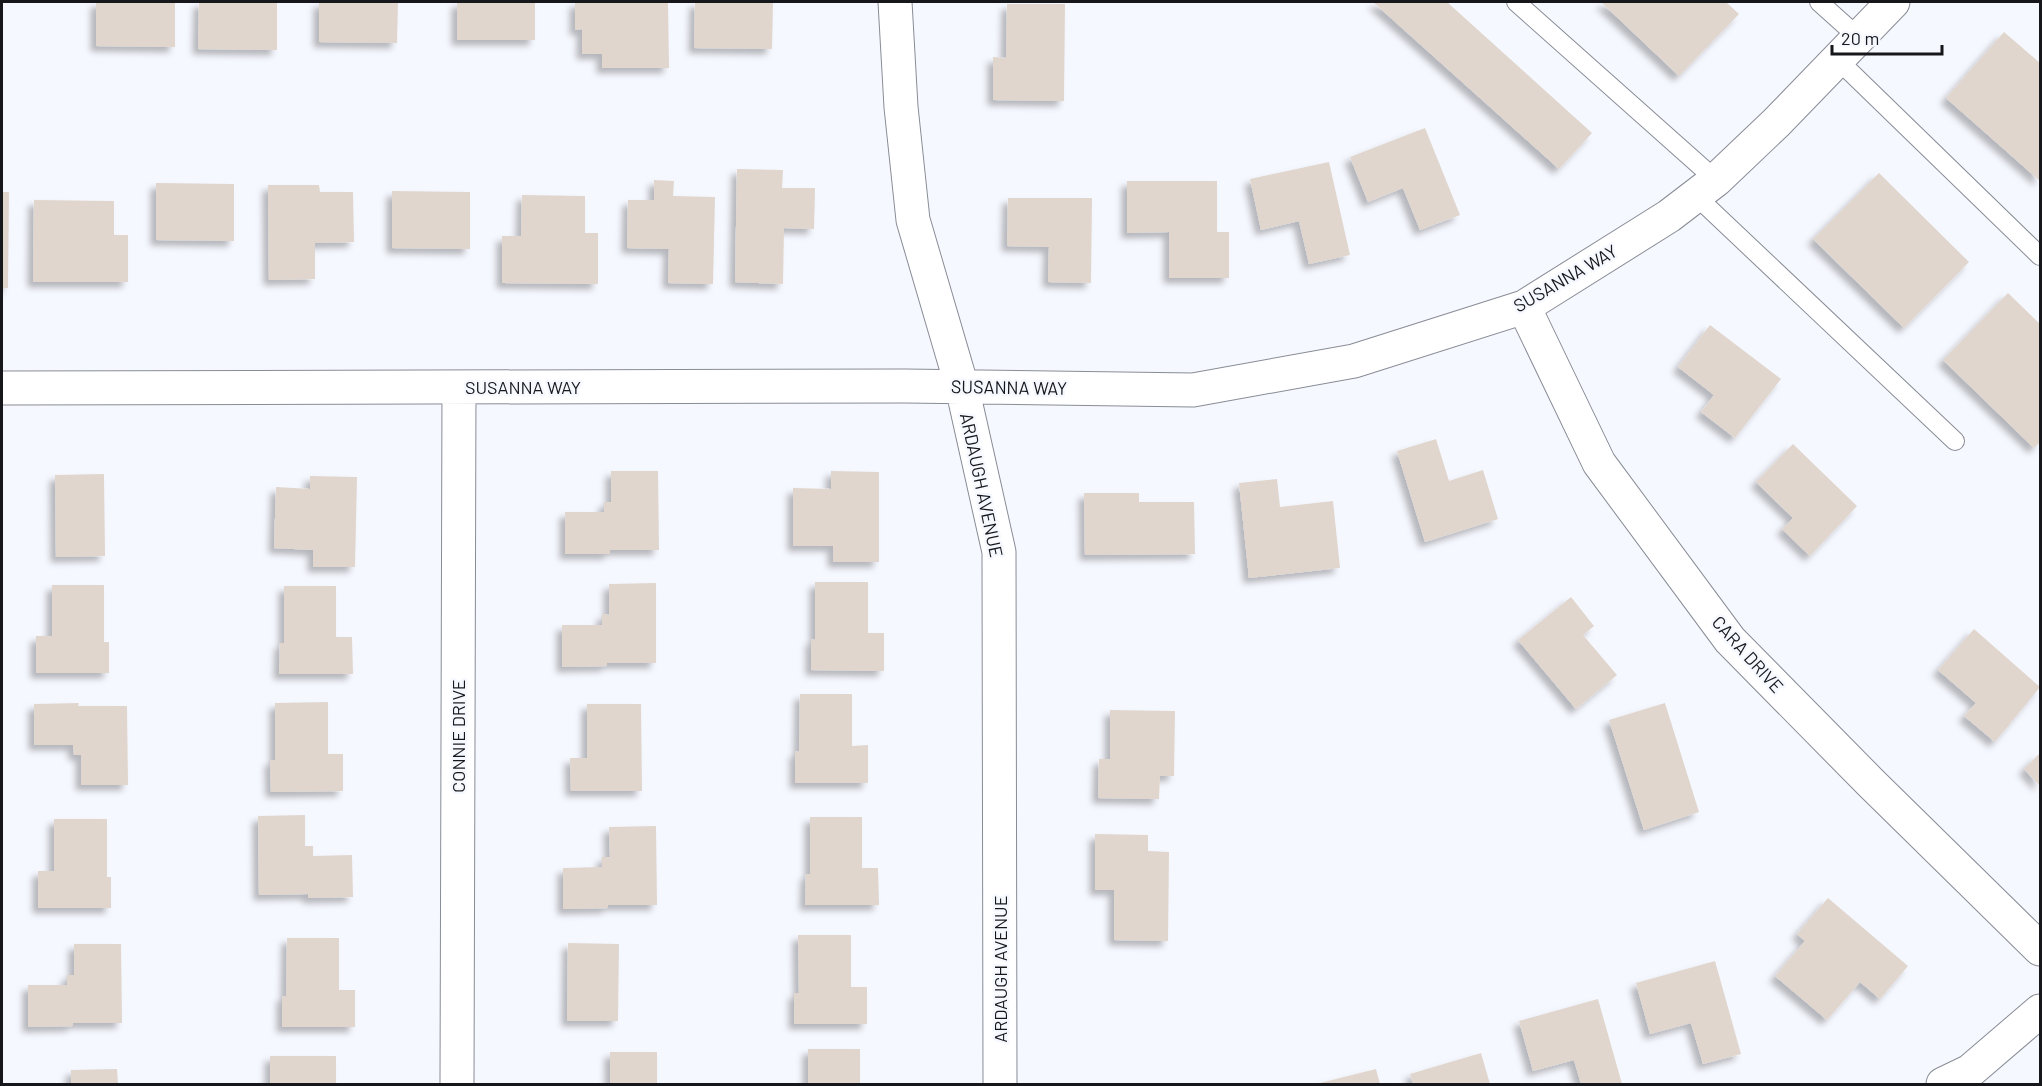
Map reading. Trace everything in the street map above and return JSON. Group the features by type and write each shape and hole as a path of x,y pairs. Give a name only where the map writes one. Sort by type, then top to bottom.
{"street":[{"name":"ARDAUGH AVENUE","path":"895,2 901,107 913,220 962,387 999,552 1000,1084"},
{"name":"SUSANNA WAY","path":"2,388 962,387 1193,390 1354,361 1524,307 1669,216 1706,188 1776,123 1893,2"},
{"name":"CARA DRIVE","path":"1524,307 1599,463 1730,640 1878,790 2040,948"},
{"name":"CONNIE DRIVE","path":"457,1084 459,387"},
{"path":"1943,1084 1970,1071 2040,1011"}],"lane":[{"path":"1516,2 1706,188 1955,441"},
{"path":"1820,2 1848,48 2040,256"}],"building":[{"path":"96,2 175,2 175,47 96,46"},
{"path":"199,2 277,2 277,50 198,49"},
{"path":"319,2 398,2 397,43 319,42"},
{"path":"457,2 535,2 535,40 457,40"},
{"path":"575,2 668,2 669,68 602,68 602,54 582,54 582,29 575,30"},
{"path":"695,2 773,2 772,49 694,48"},
{"path":"1373,2 1447,2 1592,133 1559,169"},
{"path":"1601,2 1726,2 1739,14 1679,76"},
{"path":"1007,4 1065,4 1064,101 993,100 993,57 1006,58"},
{"path":"2004,32 2040,63 2040,181 1946,98"},
{"path":"1425,128 1460,215 1420,230 1403,188 1368,202 1350,157"},
{"path":"1329,162 1350,255 1309,264 1299,221 1261,230 1250,179"},
{"path":"737,169 783,170 782,188 815,188 814,229 784,228 783,284 735,282"},
{"path":"1879,173 1969,262 1904,328 1813,239"},
{"path":"654,180 674,181 673,196 715,197 713,284 668,283 669,249 627,248 628,200 654,200"},
{"path":"1127,181 1217,181 1217,232 1229,232 1229,278 1169,278 1169,232 1127,233"},
{"path":"156,183 234,184 234,241 156,240"},
{"path":"268,185 319,185 320,192 353,192 354,242 315,243 315,279 269,280"},
{"path":"392,191 470,192 470,249 392,248"},
{"path":"2,192 9,192 8,288 2,288"},
{"path":"522,195 585,196 585,233 598,233 598,284 502,283 502,236 521,236"},
{"path":"1008,198 1092,198 1091,283 1048,282 1049,247 1007,246"},
{"path":"34,200 114,201 114,235 128,235 128,282 33,282"},
{"path":"2008,293 2040,324 2040,442 2034,448 1943,360"},
{"path":"1710,325 1781,379 1735,438 1701,412 1714,395 1678,367"},
{"path":"1436,439 1449,481 1483,470 1498,519 1425,542 1397,451"},
{"path":"1793,444 1857,506 1810,556 1782,529 1793,518 1756,482"},
{"path":"611,471 658,471 659,550 610,550 610,554 565,554 565,512 604,512 604,502 611,502"},
{"path":"831,471 879,472 879,562 833,562 833,546 793,546 793,488 831,489"},
{"path":"104,474 105,556 56,557 55,475"},
{"path":"310,476 357,477 355,567 313,567 313,550 274,548 276,487 310,489"},
{"path":"1277,479 1280,507 1333,501 1340,568 1249,578 1239,483"},
{"path":"1084,493 1139,493 1139,502 1194,502 1195,554 1085,555"},
{"path":"815,582 868,582 868,633 884,633 884,671 811,670 811,639 815,640"},
{"path":"656,583 656,663 607,663 607,666 562,667 562,625 602,625 602,614 609,615 609,584"},
{"path":"52,585 104,585 104,642 109,642 109,673 36,673 36,636 52,636"},
{"path":"284,586 336,586 336,637 352,637 353,674 279,674 280,643 284,643"},
{"path":"1571,597 1594,626 1583,635 1617,675 1576,709 1518,640"},
{"path":"1974,629 2040,687 1995,742 1964,716 1976,703 1938,670"},
{"path":"800,694 852,694 852,746 868,745 868,783 795,783 795,751 799,752"},
{"path":"328,702 328,754 343,754 343,791 271,792 270,760 275,760 275,703"},
{"path":"79,703 78,706 127,706 128,785 81,785 81,755 74,755 73,745 34,745 34,704"},
{"path":"1665,703 1699,812 1644,830 1609,720"},
{"path":"587,704 641,704 642,791 571,791 570,758 587,758"},
{"path":"1110,710 1175,711 1174,776 1160,776 1159,799 1098,798 1099,759 1110,759"},
{"path":"2040,753 2040,786 2024,769"},
{"path":"305,815 305,846 313,846 313,856 352,855 353,897 308,898 308,894 259,895 258,816"},
{"path":"810,817 862,817 862,868 878,868 879,905 805,905 806,874 810,874"},
{"path":"54,819 107,819 107,877 111,877 111,908 38,908 38,871 54,871"},
{"path":"656,826 657,905 608,905 608,908 563,909 563,868 602,867 602,857 610,857 609,827"},
{"path":"1095,834 1148,835 1148,851 1169,852 1168,941 1114,940 1114,890 1095,890"},
{"path":"1828,898 1908,966 1880,999 1860,982 1827,1020 1775,976 1805,941 1797,934"},
{"path":"798,935 851,935 851,987 867,987 867,1024 794,1024 794,993 799,993"},
{"path":"287,938 339,938 339,990 355,990 355,1027 282,1027 282,996 286,996"},
{"path":"568,943 619,944 618,1021 567,1021"},
{"path":"74,944 121,944 122,1023 73,1023 73,1026 28,1027 28,985 67,985 67,975 74,975"},
{"path":"1715,961 1741,1054 1703,1064 1691,1023 1650,1034 1636,983"},
{"path":"1598,999 1622,1084 1581,1084 1574,1060 1533,1071 1519,1021"},
{"path":"808,1049 860,1049 860,1084 808,1084"},
{"path":"610,1052 657,1052 657,1084 610,1084"},
{"path":"1481,1053 1490,1084 1413,1084 1410,1074"},
{"path":"270,1056 336,1056 336,1084 270,1084"},
{"path":"117,1069 118,1084 71,1084 71,1070"},
{"path":"1376,1069 1380,1084 1316,1084"}]}
